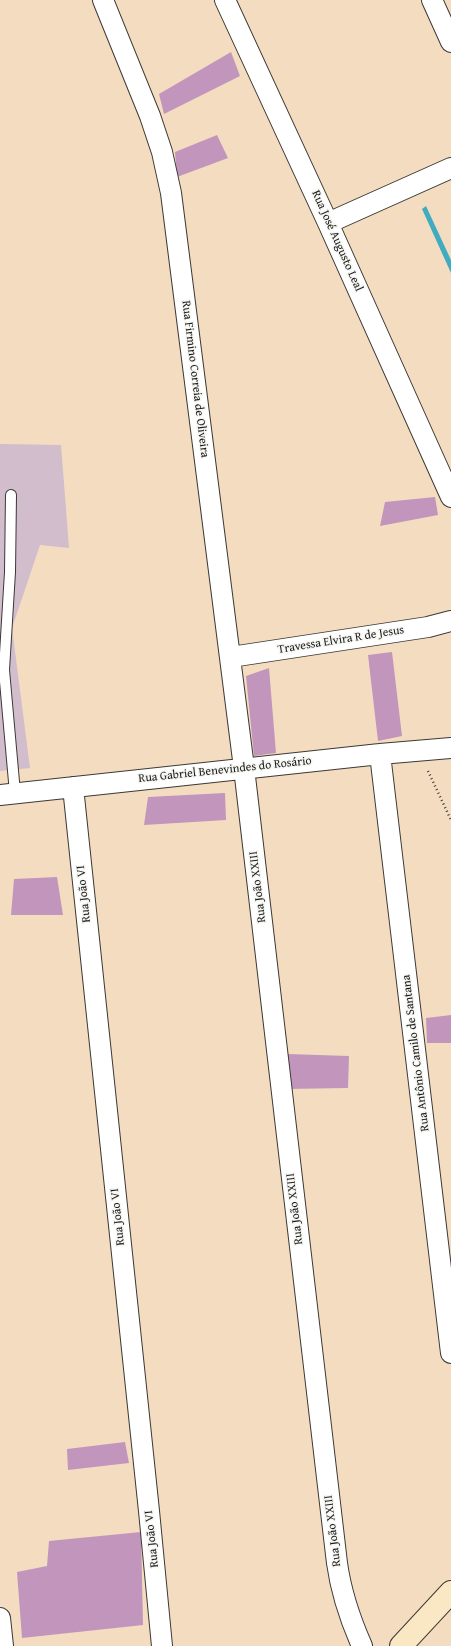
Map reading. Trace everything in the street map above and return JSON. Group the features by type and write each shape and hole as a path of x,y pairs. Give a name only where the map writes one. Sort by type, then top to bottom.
{"main road":[{"path":"401,1646 451,1592"}],"street":[{"name":"Rua Firmino Correia de Oliveira","path":"103,0 150,116 162,152 171,194 244,768"},
{"name":"Rua José Augusto Leal","path":"225,0 328,223 448,490"},
{"path":"432,0 451,42"},
{"path":"328,223 451,168"},
{"name":"Travessa Elvira R de Jesus","path":"231,657 428,627 451,621"},
{"name":"Rua Gabriel Benevindes do Rosário","path":"8,794 244,768 451,748"},
{"name":"Rua Antônio Camilo de Santana","path":"380,754 451,1353"},
{"name":"Rua João XXIII","path":"244,768 337,1563 340,1585 346,1607 362,1646"},
{"name":"Rua João VI","path":"73,787 148,1495 162,1646"},
{"path":"0,1618 3,1646"}],"lane":[{"path":"8,794 4,670 10,572 11,495"}],"path":[{"path":"418,751 451,820"}],"shaded area":[{"path":"0,444 61,445 69,548 40,545 12,628 30,768 0,771"}],"water":[{"path":"426,206 451,260 451,273 422,209"}],"building":[{"path":"231,52 240,76 164,114 159,94"},
{"path":"217,135 228,158 177,177 175,152"},
{"path":"435,497 438,515 380,526 385,502"},
{"path":"392,652 402,736 378,741 368,655"},
{"path":"269,668 276,753 254,756 246,676"},
{"path":"225,793 226,820 144,825 148,797"},
{"path":"57,877 63,915 11,915 14,879"},
{"path":"451,1015 451,1043 427,1043 426,1018"},
{"path":"287,1054 349,1056 348,1088 286,1089"},
{"path":"125,1442 129,1463 68,1470 67,1449"},
{"path":"141,1532 143,1625 22,1638 17,1572 47,1566 49,1541"}]}
